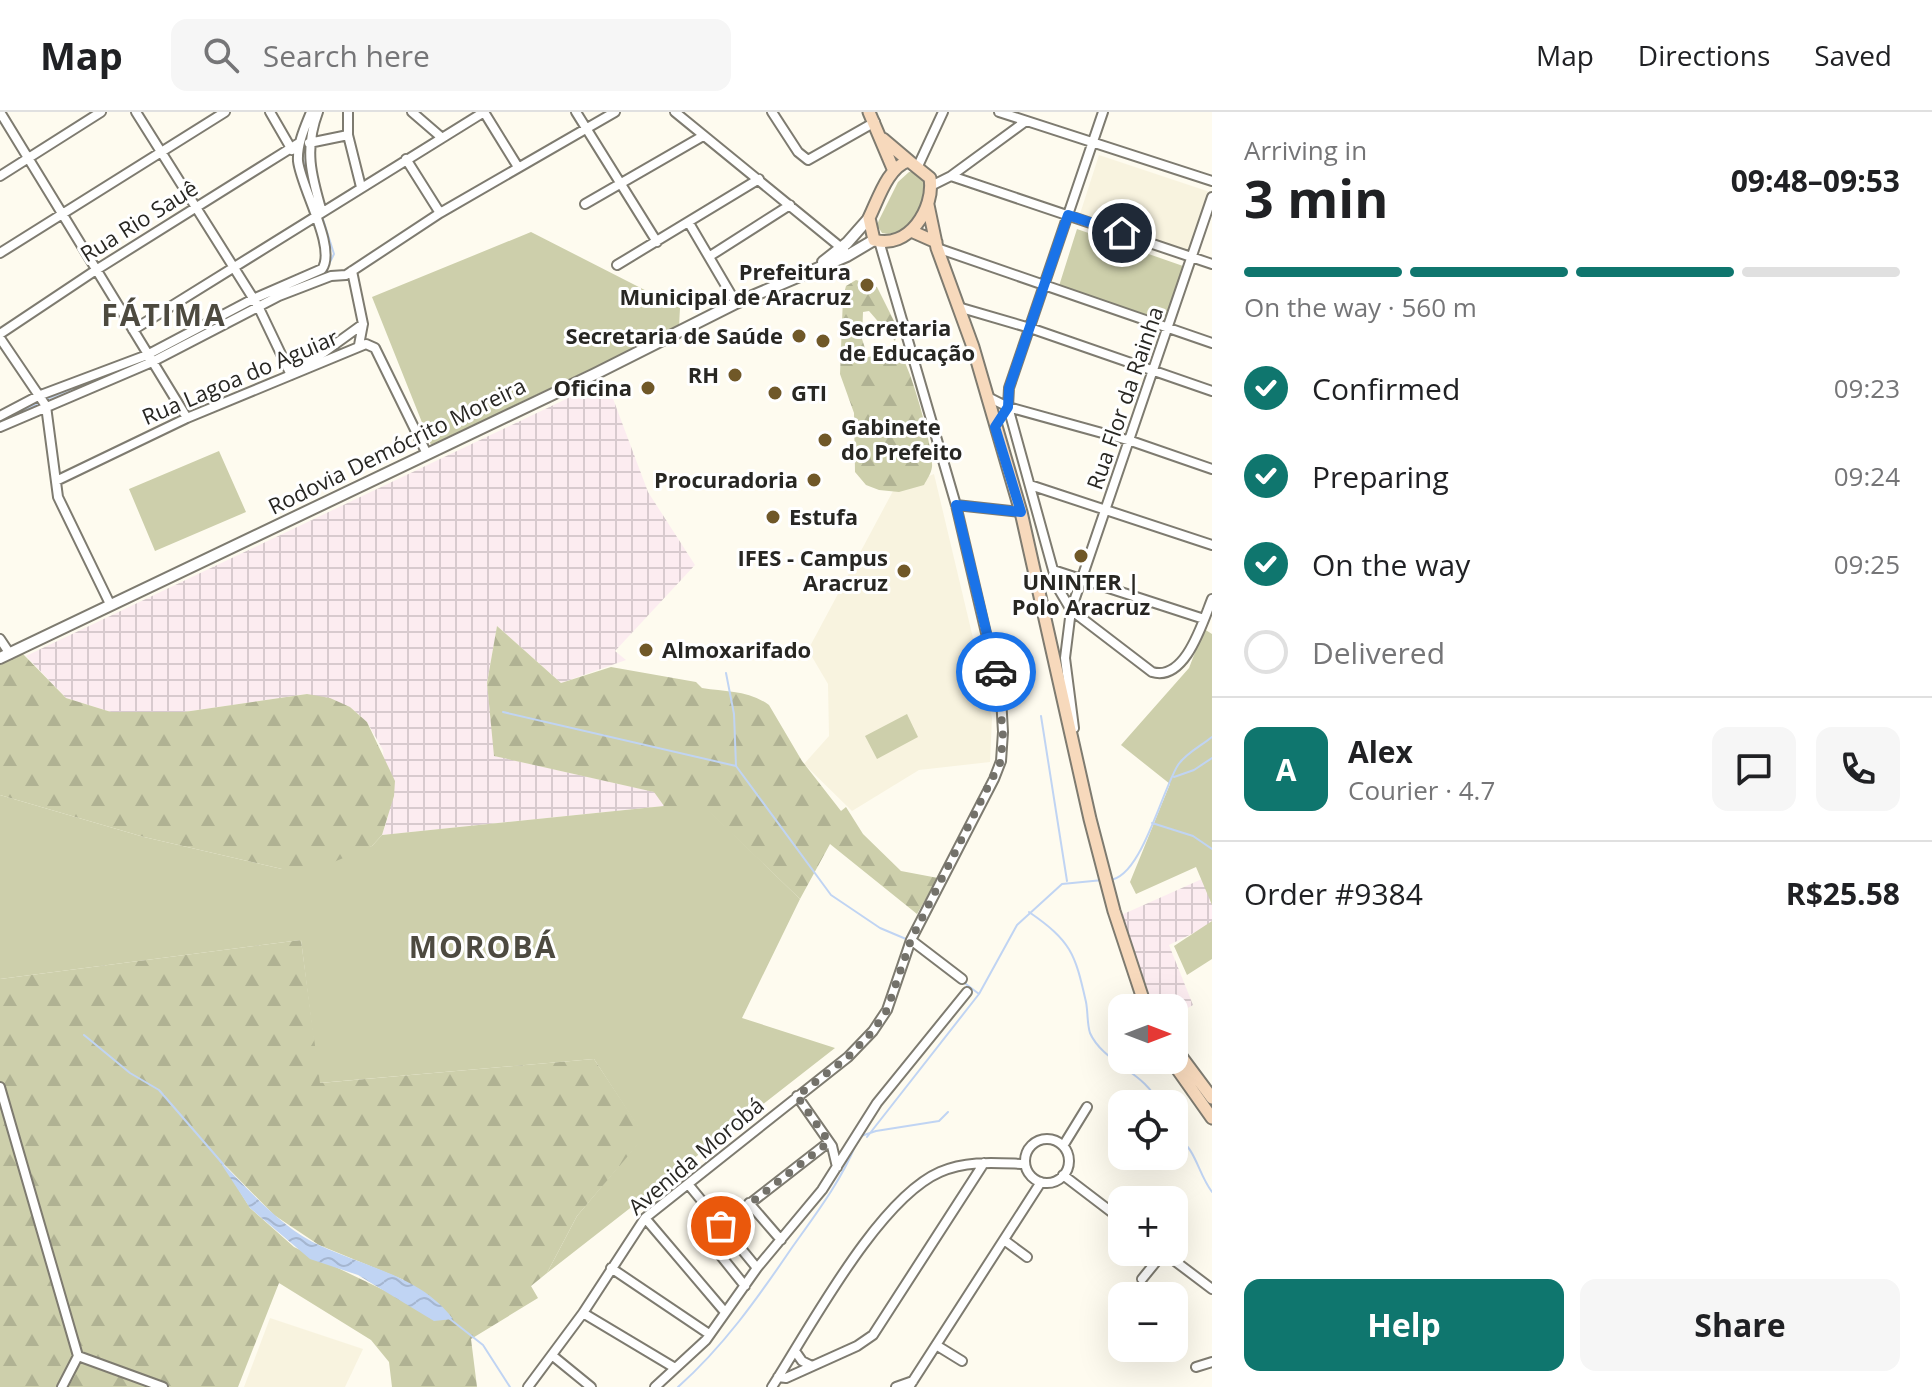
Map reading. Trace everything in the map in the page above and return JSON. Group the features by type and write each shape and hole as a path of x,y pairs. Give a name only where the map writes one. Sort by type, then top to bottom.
{"main road":[{"path":"872,117 894,171"},
{"path":"883,139 930,178 928,205 937,245 988,397 1021,512 1114,911 1142,994"},
{"path":"913,164 900,163 869,218 876,240 895,241 911,231 928,205"},
{"path":"911,231 937,245"},
{"path":"1188,1066 1212,1098"},
{"path":"1181,1074 1212,1118"}],"street":[{"path":"0,112 187,418"},
{"path":"0,176 101,112"},
{"path":"136,112 255,303 290,373 363,324"},
{"path":"0,253 225,112"},
{"path":"270,112 292,150"},
{"path":"0,427 150,359 322,269 327,249 319,215 298,160 311,112"},
{"path":"304,142 318,112"},
{"path":"348,112 348,135 361,187"},
{"path":"412,112 441,137"},
{"path":"133,330 484,112 518,167"},
{"path":"576,112 657,242"},
{"path":"255,303 352,271 440,213 615,112"},
{"path":"675,112 845,252"},
{"path":"772,112 798,152 808,160 872,117"},
{"path":"913,164 943,112"},
{"path":"999,112 1212,181"},
{"path":"1103,112 1009,388 1008,407 1053,570 1071,610 1152,672 1173,672 1212,599"},
{"path":"931,186 951,176 1026,121"},
{"path":"304,142 348,135"},
{"path":"585,204 703,136"},
{"name":"Rua Rio Sauê","path":"0,336 194,207 304,142"},
{"path":"406,159 440,213"},
{"path":"951,176 1212,264"},
{"path":"617,265 759,179"},
{"name":"Rua Flor da Rainha","path":"1071,737 1073,715 1065,640 1071,610 1212,197"},
{"path":"710,256 790,205"},
{"name":"Rodovia Demócrito Moreira","path":"845,252 869,218"},
{"path":"689,223 736,303"},
{"name":"Rodovia Demócrito Moreira","path":"5,656 736,303 876,240"},
{"name":"Avenida Morobá","path":"528,1387 583,1313 645,1218 848,1057 873,1031 896,991 911,940 1001,761 1001,697 956,505 876,240"},
{"path":"937,245 1212,343"},
{"path":"352,271 363,324 359,345"},
{"path":"958,307 1030,328 1212,391"},
{"path":"0,336 46,406 58,497 110,604"},
{"name":"Rua Lagoa do Aguiar","path":"56,481 187,418 359,345 375,348 427,454"},
{"path":"0,416 38,396 150,359"},
{"path":"988,397 1008,407 1131,441 1212,469"},
{"path":"995,427 1008,407"},
{"path":"1030,485 1212,545"},
{"path":"956,505 1021,512"},
{"path":"1053,570 1204,619"},
{"path":"0,639 5,656"},
{"path":"911,940 962,979"},
{"path":"655,1387 709,1334 837,1167 877,1103 967,992"},
{"path":"0,1087 78,1356 62,1387"},
{"path":"797,1096 829,1142 837,1167"},
{"path":"1063,1146 1087,1107"},
{"path":"1040,1139 1053,1139 1063,1146 1068,1163 1063,1175 1053,1182 1041,1182 1030,1175 1025,1164 1030,1146 1040,1139"},
{"path":"721,1226 829,1142"},
{"path":"778,1377 786,1378 857,1346 873,1335 984,1163"},
{"path":"772,1387 885,1215 931,1176 959,1165 1025,1164"},
{"path":"959,1165 972,1179"},
{"path":"1063,1175 1108,1209"},
{"path":"896,1387 911,1384 1041,1182"},
{"path":"688,1184 757,1268"},
{"path":"749,1203 781,1240"},
{"path":"645,1218 724,1311"},
{"path":"1004,1240 1027,1257"},
{"path":"717,1251 745,1286"},
{"path":"1142,1279 1153,1266"},
{"path":"1182,1266 1212,1289"},
{"path":"611,1268 709,1334"},
{"path":"583,1313 675,1368"},
{"path":"936,1345 962,1361"},
{"path":"795,1351 812,1366"},
{"path":"78,1356 163,1387"},
{"path":"553,1356 591,1387"},
{"path":"1196,1367 1212,1362"}],"shaded area":[{"path":"1099,155 1210,192 1189,251 1079,217"},
{"path":"606,380 648,492 695,565 615,651 626,660 561,683 497,626 487,683 495,756 655,792 664,806 382,835 388,817 383,750 367,722 350,707 307,694 184,712 111,712 66,698 26,656"},
{"name":"IFES - Campus Aracruz","path":"934,474 992,718 990,762 919,770 852,811 804,764 829,736 828,684 808,650 893,491"},
{"path":"1202,879 1212,900 1212,924 1169,945 1193,1005 1188,1008 1188,994 1146,994 1119,916"},
{"path":"270,1318 363,1349 345,1387 244,1387"}],"green space":[{"path":"909,172 918,172 925,181 919,209 901,231 882,233 877,225 879,220 898,182"},
{"path":"1077,229 1183,266 1166,321 1059,286"},
{"path":"531,232 680,308 679,327 431,445 372,297"},
{"path":"856,280 877,287 898,329 895,341 869,311 863,312 862,339 868,357 898,351 903,358 915,388 929,443 932,467 924,485 899,492 866,485 855,472 854,413 840,374 843,297 846,286"},
{"path":"219,451 246,512 155,551 129,489"},
{"path":"497,626 561,683 611,667 696,682 702,688 745,694 769,705 802,761 841,811 846,807 863,834 901,871 938,878 917,914 830,844 800,899 703,806 664,806 654,792 494,756 487,683"},
{"path":"1204,629 1212,634 1212,905 1196,867 1136,894 1130,882 1170,784 1121,745 1189,668"},
{"path":"23,654 66,698 111,712 184,712 307,694 330,698 350,707 367,722 395,781 394,796 382,835 372,846 317,869 282,869 144,837 0,795 0,665"},
{"path":"907,714 918,737 877,759 865,736"},
{"path":"0,795 144,837 282,869 372,846 382,835 664,806 703,805 800,899 742,1018 835,1048 547,1273 577,1216 644,1136 594,1059 319,1083 301,940 0,979"},
{"path":"1212,921 1212,959 1187,975 1174,946"},
{"path":"301,940 320,1083 594,1059 645,1136 577,1216 547,1273 531,1286 538,1298 471,1339 477,1387 392,1387 389,1362 371,1340 279,1283 238,1387 0,1387 0,979","holes":["221,1161 274,1215 319,1245 404,1280 394,1295 294,1247 250,1208"]}],"water":[{"path":"218,1159 292,1229 321,1246 409,1283 426,1293 453,1319 434,1321 358,1275 310,1259 250,1208"}],"waterway":[{"path":"306,148 305,173 312,192"},
{"path":"322,216 334,254 326,270"},
{"path":"302,283 314,277"},
{"path":"47,399 126,367"},
{"path":"0,421 41,402"},
{"path":"726,673 734,714 736,766"},
{"path":"503,712 736,766 831,895 880,928 906,939"},
{"path":"1041,716 1067,881"},
{"path":"1109,880 1120,876 1141,850 1178,765 1212,737"},
{"path":"1174,777 1194,770 1212,758"},
{"path":"1152,823 1193,836 1212,849"},
{"path":"867,1137 979,994 1017,925 1062,884 1103,880"},
{"path":"1029,912 1054,931 1069,950 1082,985 1090,1033 1096,1043 1150,1090"},
{"path":"962,981 979,994"},
{"path":"84,1035 130,1073 159,1090 223,1164"},
{"path":"861,1136 939,1121 948,1112"},
{"path":"678,1387 710,1356 752,1304 826,1198 856,1144"},
{"path":"1188,1147 1212,1192"},
{"path":"450,1319 483,1345 510,1387"}],"way so far":[{"path":"721,1226 829,1142 797,1096 848,1057 873,1031 896,991 911,940 965,838 1001,761 1003,732 996,672"}],"place":[{"name":"Prefeitura Municipal de Aracruz","path":"867,285"},
{"name":"Secretaria de Saúde","path":"799,336"},
{"name":"Secretaria de Educação","path":"823,341"},
{"name":"RH","path":"735,375"},
{"name":"Oficina","path":"648,388"},
{"name":"GTI","path":"775,393"},
{"name":"Gabinete do Prefeito","path":"825,440"},
{"name":"Procuradoria","path":"814,480"},
{"name":"Estufa","path":"773,517"},
{"name":"UNINTER | Polo Aracruz","path":"1081,556"},
{"name":"IFES - Campus Aracruz","path":"904,571"},
{"name":"Almoxarifado","path":"646,650"}],"district":[{"name":"FÁTIMA","path":"164,316"},
{"name":"MOROBÁ","path":"483,948"}],"route":[{"path":"996,672 956,505 1021,512 995,427 1008,407 1009,388 1068,215 1122,233"}]}
